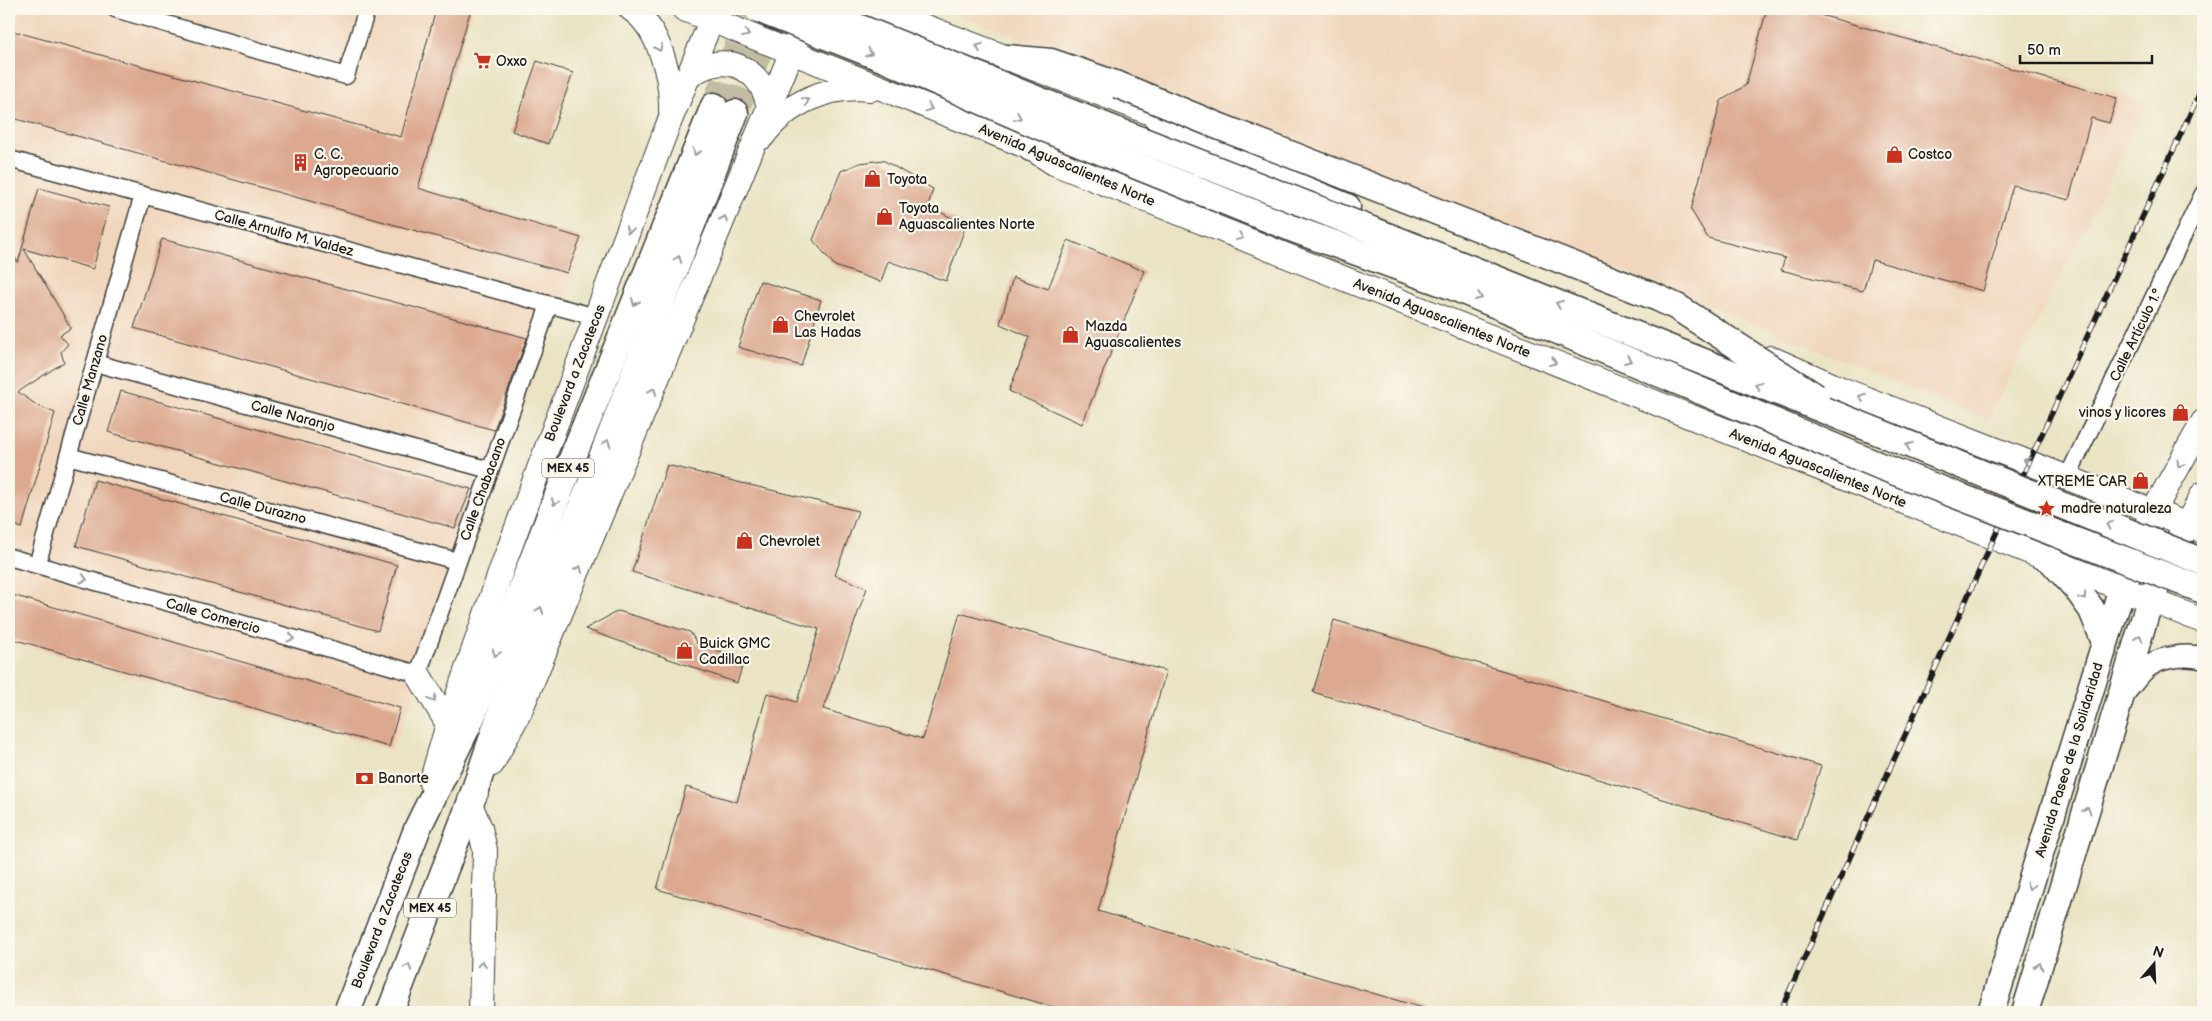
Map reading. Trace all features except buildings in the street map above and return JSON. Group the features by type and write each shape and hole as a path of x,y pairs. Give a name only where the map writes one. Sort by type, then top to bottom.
{"main road":[{"path":"631,9 636,12 647,28 664,61 671,100 671,120"},
{"name":"Avenida Aguascalientes Norte","path":"684,9 714,14 792,52 1031,148 1054,163 2197,618"},
{"name":"Avenida Aguascalientes Norte","path":"758,9 887,60 1060,135 1287,226 1455,275 1858,425 2203,562"},
{"name":"Boulevard a Zacatecas","path":"470,804 520,711 811,9"},
{"name":"Avenida Aguascalientes Norte","path":"811,9 1055,107 1455,275 1880,466 2203,590"},
{"path":"858,79 850,76 839,64 835,56 833,40 835,32 844,18 861,9"},
{"path":"881,9 1281,165 1592,281 1841,389 2154,510 2198,532"},
{"path":"916,9 942,24 954,37"},
{"name":"Boulevard a Zacatecas","path":"418,827 448,724 488,606 687,78 714,14"},
{"path":"1007,58 1051,62 1118,85 1658,298 1677,307 1858,425"},
{"path":"687,78 705,66 728,63 738,66 748,71 760,83 767,98 769,110"},
{"path":"748,159 756,145 777,120 803,101 849,88 865,88 891,93"},
{"name":"Boulevard a Zacatecas","path":"346,1012 418,827 470,721 572,459 724,110 601,460 551,581 504,704 470,804 390,1012"},
{"path":"1154,114 1174,134 1404,230 1455,275"},
{"path":"1031,148 1060,152 1411,285 1455,275"},
{"path":"1864,487 1895,490 1914,484 1931,468 1938,450 1936,436 1922,421"},
{"path":"2154,510 2203,422"},
{"path":"2197,618 2178,598 2176,585 2185,561 2196,547 2203,494"},
{"name":"Avenida Paseo de la Solidaridad","path":"1991,1012 2122,588 2154,510"},
{"path":"2025,1012 2150,600 2198,532"},
{"path":"2051,560 2077,589 2092,610 2105,642"},
{"path":"418,674 448,724"},
{"path":"470,804 480,828 486,850 481,1012"}],"street":[{"path":"115,9 346,76 367,9"},
{"name":"Calle Arnulfo M. Valdez","path":"9,158 596,317"},
{"name":"Calle Artículo 1.º","path":"2068,476 2203,194"},
{"name":"Calle Manzano","path":"37,566 143,195"},
{"name":"Calle Chabacano","path":"418,674 490,470 554,306"},
{"name":"Calle Naranjo","path":"95,363 490,470"},
{"name":"Calle Durazno","path":"68,456 457,561"},
{"name":"Calle Comercio","path":"9,557 418,674"},
{"path":"2121,696 2148,666 2162,660 2189,655 2203,658"}],"shaded area":[{"path":"9,9 472,9 420,185 587,240 392,751 9,642"},
{"path":"941,9 1829,9 2148,102 1988,420 1674,291 1312,146"}],"tunnel":[{"path":"714,106 752,9"},
{"path":"735,113 776,9"}],"railway":[{"path":"1780,1012 1994,538 2203,86"}],"place":[{"name":"Oxxo","path":"482,61"},
{"name":"Costco","path":"1894,154"},
{"name":"C. C. Agropecuario","path":"300,162"},
{"name":"Toyota","path":"873,179"},
{"name":"Toyota Aguascalientes Norte","path":"885,216"},
{"name":"Chevrolet Las Hadas","path":"780,324"},
{"name":"Mazda Aguascalientes","path":"1071,334"},
{"name":"vinos y licores","path":"2180,412"},
{"name":"XTREME CAR","path":"2141,481"},
{"name":"madre naturaleza","path":"2047,508"},
{"name":"Chevrolet","path":"745,541"},
{"name":"Buick GMC Cadillac","path":"685,651"},
{"name":"Banorte","path":"364,778"}]}
